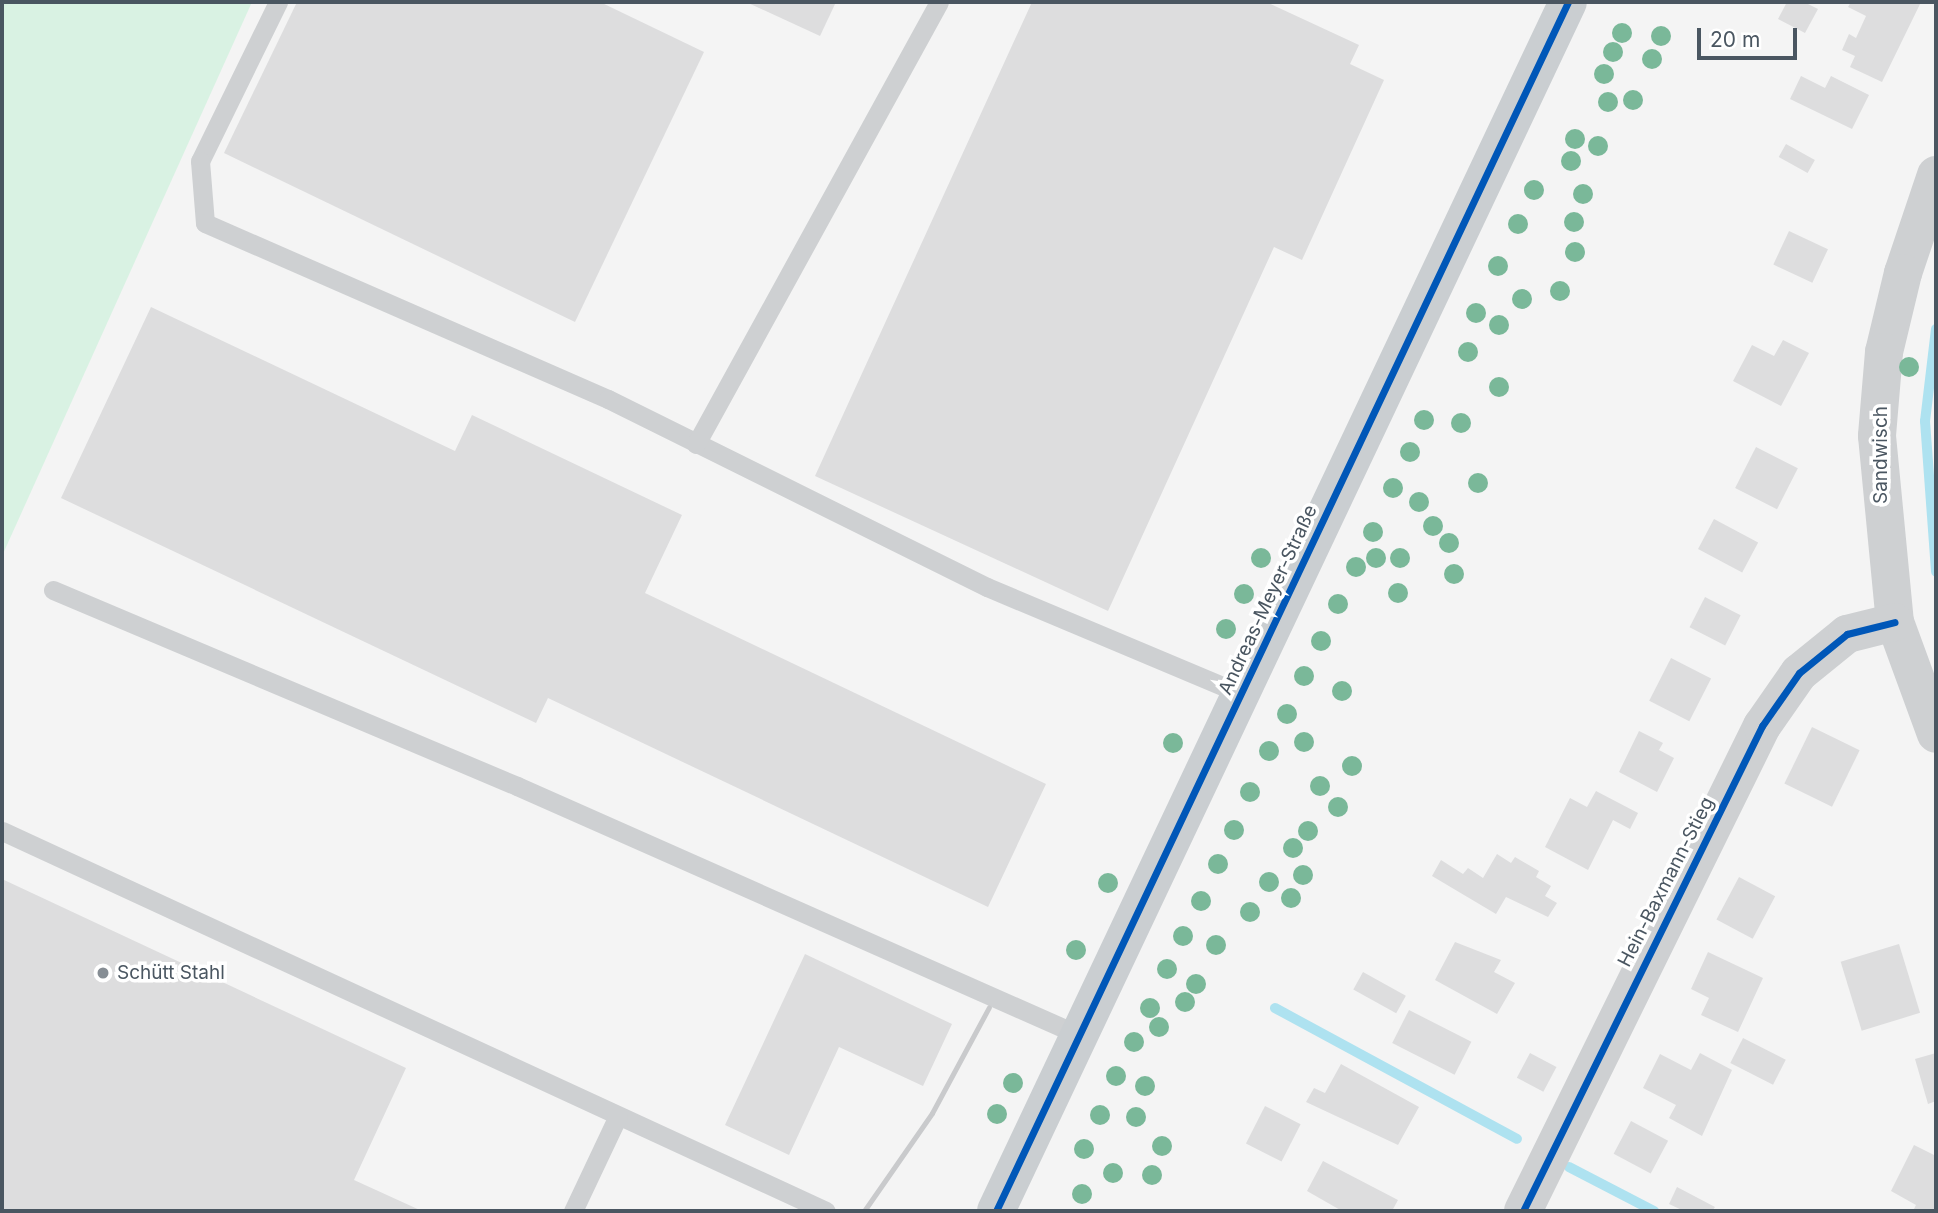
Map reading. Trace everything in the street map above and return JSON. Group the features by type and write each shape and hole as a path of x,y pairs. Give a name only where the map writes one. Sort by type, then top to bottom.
{"main road":[{"name":"Andreas-Meyer-Straße","path":"996,1211 1568,2"}],"street":[{"name":"Sandwisch","path":"1936,175 1903,273 1884,352 1877,436 1895,622 1936,734"},
{"name":"Hein-Baxmann-Stieg","path":"1523,1211 1762,726 1799,673 1847,634 1895,622"}],"lane":[{"path":"278,2 200,161 205,223 608,399 987,587 1241,694"},
{"path":"696,444 939,2"},
{"path":"53,590 517,786 1079,1035"},
{"path":"2,831 826,1211"},
{"path":"573,1211 618,1116"}],"green space":[{"path":"2,2 252,2 2,556"}],"building":[{"path":"297,2 600,2 704,52 575,322 224,153"},
{"path":"746,2 836,2 820,36"},
{"path":"1032,2 1266,2 1359,45 1350,64 1384,80 1302,260 1274,247 1108,611 815,476"},
{"path":"1787,2 1804,2 1818,9 1805,33 1778,19"},
{"path":"1851,2 1921,2 1882,82 1850,67 1855,56 1842,50 1849,34 1856,38 1866,16 1848,7"},
{"path":"1801,76 1825,88 1831,76 1869,95 1852,129 1790,99"},
{"path":"1786,144 1815,160 1808,173 1779,157"},
{"path":"1789,231 1828,249 1812,283 1773,265"},
{"path":"151,307 455,451 472,415 682,515 645,593 1046,784 988,907 548,698 536,723 61,498"},
{"path":"1783,340 1809,353 1781,406 1733,381 1752,345 1774,356"},
{"path":"1756,447 1798,468 1777,509 1735,488"},
{"path":"1714,519 1758,542 1742,572 1698,549"},
{"path":"1705,597 1741,615 1725,645 1690,627"},
{"path":"1671,658 1711,678 1689,721 1649,701"},
{"path":"1812,727 1860,750 1832,807 1784,784"},
{"path":"1639,731 1663,743 1659,750 1674,758 1657,792 1619,772"},
{"path":"1596,791 1638,813 1630,829 1613,820 1588,870 1545,847 1570,798 1587,807"},
{"path":"1497,854 1511,863 1515,857 1539,871 1536,877 1551,886 1545,896 1557,903 1548,917 1506,897 1496,914 1432,876 1441,860 1463,874 1468,868 1483,878"},
{"path":"1739,877 1775,896 1753,939 1716,919"},
{"name":"Schütt Stahl","path":"2,879 406,1068 354,1180 422,1211 2,1211"},
{"path":"1455,942 1501,960 1494,972 1515,983 1497,1014 1435,980"},
{"path":"1899,944 1920,1013 1862,1031 1841,962"},
{"path":"1708,952 1763,978 1738,1032 1701,1015 1709,998 1691,989"},
{"path":"805,954 952,1024 923,1086 839,1047 789,1155 725,1125"},
{"path":"1363,972 1406,996 1396,1013 1353,989"},
{"path":"1409,1010 1471,1042 1455,1075 1392,1043"},
{"path":"1743,1038 1786,1060 1773,1085 1730,1063"},
{"path":"1530,1053 1556,1067 1543,1092 1517,1078"},
{"path":"1700,1053 1732,1070 1702,1136 1669,1118 1676,1105 1643,1088 1660,1054 1691,1070"},
{"path":"1936,1053 1936,1101 1928,1104 1915,1059"},
{"path":"1341,1064 1419,1107 1398,1145 1306,1102 1314,1088 1325,1093"},
{"path":"1265,1106 1301,1124 1282,1162 1246,1143"},
{"path":"1631,1121 1668,1141 1651,1173 1614,1154"},
{"path":"1914,1145 1936,1156 1936,1211 1913,1211 1916,1205 1891,1191"},
{"path":"1323,1161 1398,1200 1392,1211 1342,1211 1307,1191"},
{"path":"1677,1187 1715,1207 1712,1211 1684,1211 1669,1204"}],"waterway":[{"path":"1936,329 1925,421 1936,572"},
{"path":"1275,1008 1517,1139"},
{"path":"1569,1167 1654,1211"}],"railway":[{"path":"864,1211 932,1113 989,1007"}],"cycle path":[{"path":"996,1211 1568,2"},
{"path":"1523,1211 1762,726 1799,673 1847,634 1895,622"}],"place":[{"name":"Schütt Stahl","path":"103,973"}]}
